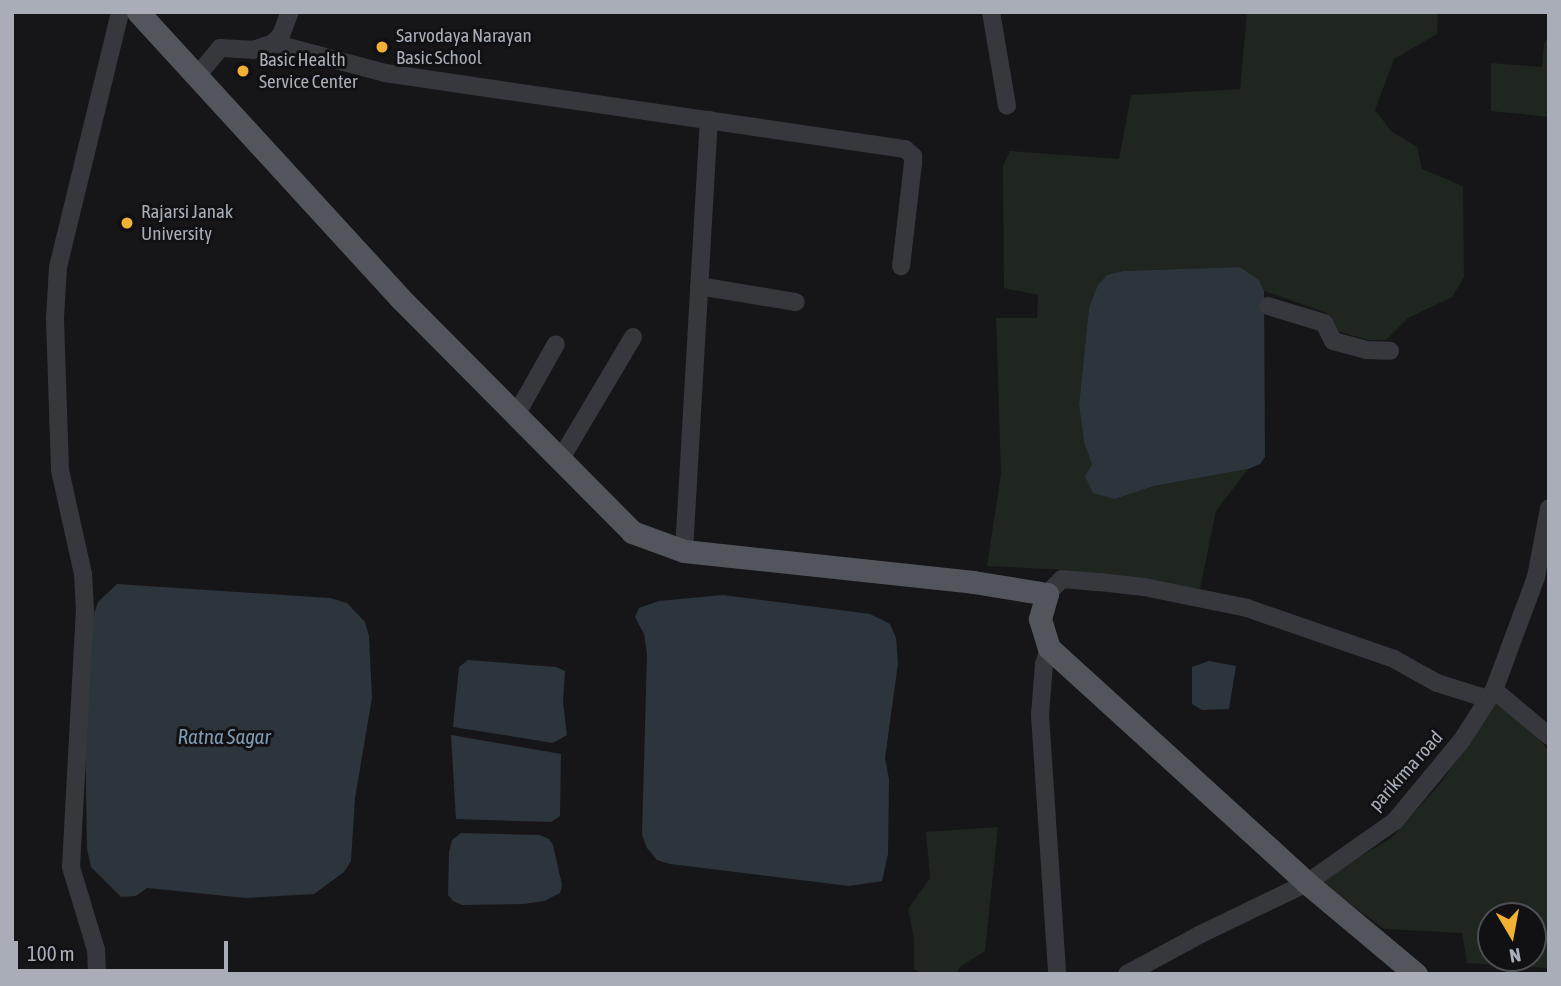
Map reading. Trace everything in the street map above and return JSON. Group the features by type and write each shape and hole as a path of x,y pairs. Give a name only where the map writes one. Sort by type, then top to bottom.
{"main road":[{"path":"138,12 400,298 632,532 684,551 972,582 1047,594 1040,619 1049,648 1307,883 1416,974"}],"street":[{"path":"97,974 96,950 71,867 85,611 83,573 60,470 55,318 58,267 120,12"},
{"path":"196,77 220,48 253,50 273,43 281,34 290,12"},
{"path":"991,12 1007,106"},
{"path":"273,43 385,73 828,139 897,146 911,153 913,163 901,266"},
{"path":"684,551 709,120"},
{"path":"699,286 796,302"},
{"path":"1268,306 1324,323 1333,341 1366,350 1391,351"},
{"path":"560,460 633,337"},
{"path":"516,415 556,344"},
{"name":"parikrma road","path":"1128,974 1201,934 1307,883 1395,821 1462,740 1491,695 1536,577 1549,508"},
{"path":"1047,594 1062,579 1144,587 1247,608 1394,659 1437,683 1491,695 1549,736"},
{"path":"1049,648 1044,664 1040,715 1057,974"}],"shaded area":[{"path":"1247,12 1438,12 1437,34 1394,59 1375,110 1391,131 1417,147 1422,169 1463,186 1464,277 1452,297 1408,318 1386,340 1368,340 1337,331 1327,313 1264,291 1259,280 1240,267 1123,271 1107,275 1089,308 1079,405 1084,442 1092,465 1115,499 1154,486 1248,469 1216,511 1198,599 1069,570 987,566 1001,474 996,318 1037,318 1038,295 1004,288 1003,166 1010,151 1119,159 1131,95 1240,89"},
{"path":"1549,35 1549,117 1491,111 1491,63 1542,67 1544,44"},
{"path":"1497,702 1521,718 1549,751 1549,968 1547,902 1477,902 1477,964 1467,963 1462,933 1384,929 1320,881 1391,838 1440,784"},
{"path":"998,827 985,951 961,966 956,974 924,974 914,969 914,938 908,909 930,878 926,832"}],"water":[{"path":"1240,267 1259,280 1264,291 1265,457 1260,464 1248,469 1154,486 1115,499 1093,493 1085,476 1092,465 1084,442 1079,405 1089,308 1098,285 1107,275 1123,271"},
{"name":"Ratna Sagar","path":"117,584 330,598 347,603 365,622 369,636 372,698 355,798 351,861 344,872 314,894 246,898 147,888 136,896 121,897 91,867 87,849 85,722 90,625 98,602"},
{"path":"723,595 870,614 890,624 896,638 898,663 885,758 889,779 888,854 882,881 849,886 670,864 657,860 647,848 642,835 647,654 644,634 635,617 639,608 659,601"},
{"path":"468,660 556,667 565,671 563,702 567,735 553,743 453,727 459,667"},
{"path":"1209,661 1236,666 1229,709 1202,710 1192,704 1192,667"},
{"path":"451,735 561,754 560,816 551,822 456,819"},
{"path":"461,833 540,835 549,839 553,845 562,885 560,893 544,901 524,904 462,905 453,901 448,895 449,852 452,840"}],"place":[{"name":"Sarvodaya Narayan Basic School","path":"382,47"},
{"name":"Basic Health Service Center","path":"243,71"},
{"name":"Rajarsi Janak University","path":"127,223"}]}
